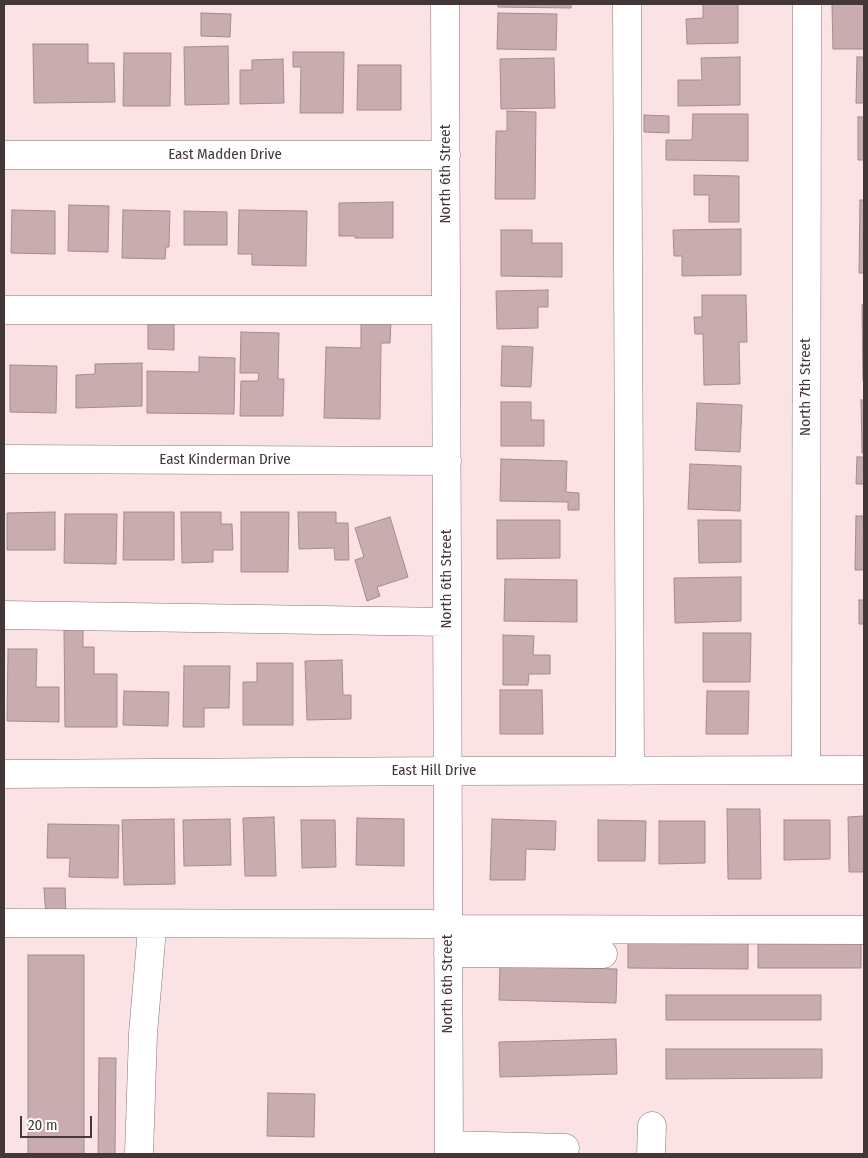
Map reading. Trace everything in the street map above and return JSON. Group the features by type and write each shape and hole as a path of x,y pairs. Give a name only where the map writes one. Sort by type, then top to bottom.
{"street":[{"name":"North 6th Street","path":"445,4 449,1150"},
{"path":"627,4 630,771"},
{"name":"North 7th Street","path":"806,770 807,4"},
{"name":"East Madden Drive","path":"4,155 446,155"},
{"path":"4,310 446,310"},
{"name":"East Kinderman Drive","path":"4,459 447,461"},
{"path":"4,615 447,622"},
{"name":"East Hill Drive","path":"4,774 864,770"},
{"path":"4,923 151,924 448,936 864,930"},
{"path":"139,1154 143,1034 151,924"},
{"path":"448,936 603,954"},
{"path":"651,1154 652,1126"},
{"path":"449,1150 565,1148"}],"building":[{"path":"498,4 571,4 571,8 498,7"},
{"path":"703,4 738,4 738,43 687,44 686,19 703,18"},
{"path":"832,4 864,4 864,49 833,49"},
{"path":"201,13 231,14 230,37 201,36"},
{"path":"498,13 557,14 556,50 497,49"},
{"path":"33,44 88,44 88,63 114,63 115,102 34,103"},
{"path":"228,46 229,104 185,105 184,47"},
{"path":"293,52 344,52 343,113 300,113 301,67 293,67"},
{"path":"124,53 171,53 170,106 123,106"},
{"path":"740,57 740,105 678,106 678,80 702,80 701,58"},
{"path":"857,57 864,57 864,103 856,103"},
{"path":"554,58 555,108 501,109 500,59"},
{"path":"283,59 284,103 240,104 240,70 252,70 252,60"},
{"path":"358,65 401,65 401,110 357,110"},
{"path":"507,111 536,112 535,199 495,199 496,131 507,131"},
{"path":"693,114 748,114 748,161 666,160 666,140 692,140"},
{"path":"644,115 669,116 669,133 644,132"},
{"path":"858,117 864,117 864,160 858,160"},
{"path":"694,175 739,176 739,222 709,222 709,195 694,195"},
{"path":"860,200 864,200 864,273 859,273"},
{"path":"393,202 393,238 339,236 339,203"},
{"path":"69,205 109,206 108,252 68,251"},
{"path":"12,210 55,211 55,254 11,253"},
{"path":"123,210 170,211 169,247 166,247 165,259 122,258"},
{"path":"239,210 307,211 306,266 252,265 252,254 238,254"},
{"path":"184,211 227,212 227,245 184,245"},
{"path":"741,229 741,275 682,276 682,256 674,256 673,230"},
{"path":"501,230 532,230 532,243 562,243 562,277 501,276"},
{"path":"548,290 548,307 538,307 538,328 497,329 496,291"},
{"path":"702,295 746,295 747,342 739,342 740,384 704,385 703,334 695,334 694,317 702,317"},
{"path":"862,305 864,305 864,381 863,381"},
{"path":"361,318 391,319 390,343 381,343 380,419 324,418 326,347 361,348"},
{"path":"148,322 174,323 174,350 148,349"},
{"path":"241,332 279,333 278,379 284,379 283,416 240,416 241,381 258,381 259,373 240,373"},
{"path":"502,346 533,347 531,387 501,386"},
{"path":"199,357 235,358 234,414 147,413 147,371 199,372"},
{"path":"142,363 142,406 76,408 76,375 95,374 95,364"},
{"path":"10,365 57,366 56,413 10,412"},
{"path":"861,400 864,400 864,453 862,453"},
{"path":"501,402 531,402 531,420 544,420 544,446 501,446"},
{"path":"697,403 742,405 740,452 695,450"},
{"path":"857,457 864,457 864,484 856,484"},
{"path":"501,459 567,461 566,492 579,493 579,510 568,510 568,502 500,501"},
{"path":"690,464 741,466 740,511 688,509"},
{"path":"55,512 55,550 7,550 7,513"},
{"path":"124,512 174,512 174,560 123,560"},
{"path":"181,512 221,512 221,524 232,524 233,550 213,550 213,562 182,563"},
{"path":"241,512 289,512 288,572 241,572"},
{"path":"298,512 336,512 336,523 348,523 349,560 335,560 334,548 299,549"},
{"path":"65,514 117,514 116,564 64,563"},
{"path":"856,516 864,516 864,570 855,570"},
{"path":"390,517 408,577 377,587 380,596 367,601 355,560 364,557 355,528"},
{"path":"497,520 560,520 560,558 497,559"},
{"path":"698,520 741,520 741,562 699,563"},
{"path":"741,577 741,621 675,623 674,578"},
{"path":"505,579 577,580 577,622 504,621"},
{"path":"859,600 864,600 864,624 859,624"},
{"path":"83,629 83,647 94,647 94,674 117,674 117,727 65,727 64,630"},
{"path":"703,633 751,633 750,682 703,682"},
{"path":"503,635 534,636 533,655 550,655 550,674 529,674 528,685 503,685"},
{"path":"8,649 37,649 36,687 59,687 59,722 7,721"},
{"path":"342,660 343,695 351,695 351,719 307,720 305,661"},
{"path":"257,663 293,663 293,725 243,725 243,682 257,682"},
{"path":"184,666 230,666 229,708 204,708 204,727 183,727"},
{"path":"500,690 542,690 543,734 500,734"},
{"path":"124,691 169,692 168,726 123,725"},
{"path":"707,691 749,691 748,734 706,734"},
{"path":"727,809 760,809 761,879 728,879"},
{"path":"864,816 864,872 849,872 848,817"},
{"path":"274,817 276,876 245,876 243,818"},
{"path":"357,818 404,819 404,866 356,865"},
{"path":"174,819 175,884 124,885 122,820"},
{"path":"230,819 231,865 184,866 183,820"},
{"path":"492,819 556,821 555,850 526,849 525,880 490,880"},
{"path":"301,820 335,820 336,867 302,868"},
{"path":"598,820 646,821 645,861 598,861"},
{"path":"784,820 830,820 830,859 784,860"},
{"path":"659,821 705,821 705,863 659,864"},
{"path":"48,824 119,825 118,878 69,877 70,858 47,858"},
{"path":"44,888 65,888 66,916 46,917"},
{"path":"628,942 748,943 748,969 628,968"},
{"path":"758,943 861,943 861,968 758,968"},
{"path":"28,955 84,955 84,1154 28,1154"},
{"path":"500,966 617,969 616,1003 499,1000"},
{"path":"666,995 821,995 821,1020 666,1020"},
{"path":"616,1039 617,1074 500,1077 499,1042"},
{"path":"666,1049 822,1049 822,1078 666,1079"},
{"path":"99,1058 116,1058 115,1154 98,1154"},
{"path":"268,1093 315,1094 314,1137 267,1136"}]}
